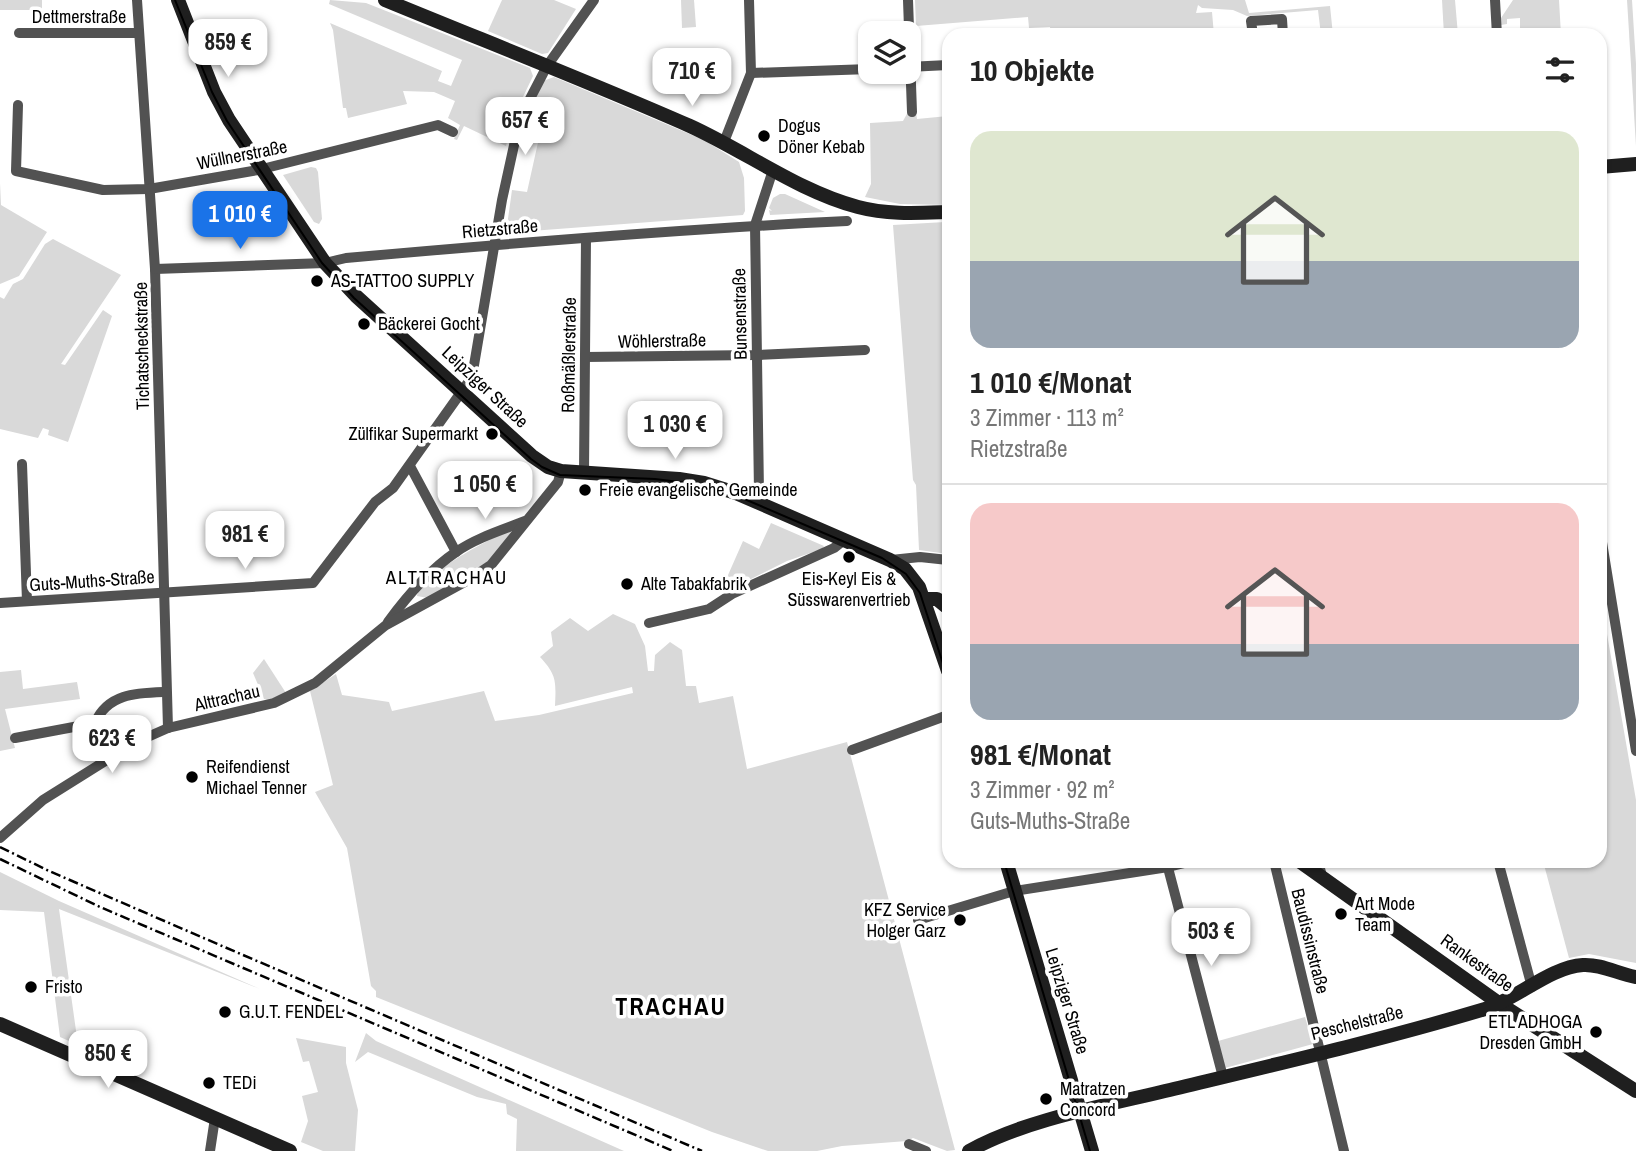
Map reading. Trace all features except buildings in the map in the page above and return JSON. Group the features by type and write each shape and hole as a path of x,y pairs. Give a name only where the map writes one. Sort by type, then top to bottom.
{"main road":[{"name":"Leipziger Straße","path":"177,0 214,92 229,120 325,263 356,296 532,456 548,467 561,471 679,478 713,486 890,560 912,577 924,599 942,653"},
{"path":"385,0 724,142 831,198 859,207 905,214 942,212"},
{"path":"1607,166 1636,164"},
{"path":"924,599 937,599 942,603"},
{"name":"Leipziger Straße","path":"1008,868 1092,1151"},
{"name":"Rankestraße","path":"1310,868 1500,1004 1636,1091"},
{"name":"Peschelstraße","path":"969,1151 992,1139 1080,1111 1321,1053 1500,1004 1558,972 1582,965 1596,965 1636,977"},
{"path":"0,1024 290,1151"}],"street":[{"name":"Tichatscheckstraße","path":"137,0 155,269 168,728"},
{"path":"456,552 410,466 472,377 493,245 520,118 547,66 594,0"},
{"path":"724,142 751,74 749,0"},
{"path":"908,0 908,21"},
{"path":"1495,0 1497,28"},
{"path":"1252,28 1251,21 1282,19 1283,28"},
{"name":"Dettmerstraße","path":"19,33 139,33"},
{"path":"921,66 942,65"},
{"path":"751,74 858,70"},
{"path":"910,84 912,112"},
{"name":"Wüllnerstraße","path":"18,105 16,170 103,190 149,189 261,169 438,125 453,132"},
{"name":"Bunsenstraße","path":"755,502 759,492 755,225 773,170"},
{"name":"Rietzstraße","path":"155,269 325,263 346,258 493,245 755,225 847,221"},
{"name":"Roßmäßlerstraße","path":"584,473 586,238"},
{"name":"Wöhlerstraße","path":"585,357 756,355 865,350"},
{"path":"22,464 27,601"},
{"name":"Guts-Muths-Straße","path":"0,603 313,583 376,502 393,488 410,466"},
{"name":"Alttrachau","path":"0,838 43,800 134,743 168,728 274,703 315,683 386,625 491,565 558,482 561,471"},
{"name":"Alttrachau","path":"386,625 411,591 456,552 527,520"},
{"path":"649,623 709,609 732,594 834,548 844,540"},
{"path":"890,560 920,557 942,560"},
{"path":"1607,573 1636,751"},
{"path":"15,737 95,723 100,711 128,693 166,692"},
{"path":"852,750 942,717"},
{"path":"918,920 1015,891 1144,868"},
{"path":"1168,868 1223,1077"},
{"name":"Baudissinstraße","path":"1276,868 1344,1151"},
{"path":"1320,868 1322,876"},
{"path":"1500,868 1532,987"},
{"path":"211,1151 215,1118"},
{"path":"909,1144 926,1151"}],"shaded area":[{"path":"0,0 42,0 42,10 0,10"},
{"path":"330,0 366,3 530,68 533,76 513,118 506,146 464,126 457,140 454,139 460,125 448,118 455,101 434,92 403,91 407,104 348,118 346,108 343,108 330,23 442,71 438,81 451,86 462,60 329,4"},
{"path":"502,0 554,0 576,9 548,53 542,54 488,31"},
{"path":"681,0 694,0 696,27 682,28"},
{"path":"915,0 1245,0 1249,13 1330,6 1332,28 1320,28 1318,10 1247,16 1233,10 1202,8 1198,5 1196,13 1212,12 1213,28 1029,28 1028,17 921,26 921,21 916,21"},
{"path":"1442,0 1455,0 1457,28 1444,28"},
{"path":"1513,0 1559,0 1561,28 1520,28 1520,18 1507,19 1507,24 1501,25 1501,18"},
{"path":"1627,0 1632,0 1636,64 1636,146"},
{"path":"554,77 704,140 739,162 744,178 743,215 506,233 512,190 527,192 539,138 522,133 543,81"},
{"path":"908,112 916,112 917,119 942,117 942,205 900,204 865,197 871,184 870,123 903,121"},
{"path":"311,167 318,172 322,219 319,224 314,222 283,175"},
{"path":"0,183 1,205 47,232 19,276 0,284"},
{"path":"780,194 825,212 770,215 769,210 772,211 769,208 773,198"},
{"path":"942,222 942,553 919,550 916,485 913,480 893,225"},
{"path":"53,239 121,275 61,364 65,365 103,310 112,316 68,442 48,435 49,430 43,428 38,438 0,429 0,297 4,299 13,284 23,279 45,244"},
{"path":"771,523 824,546 723,593 721,591 743,541 759,549"},
{"path":"508,530 512,533 489,561 428,598 417,596 421,587 442,568"},
{"path":"613,614 635,624 645,646 648,671 654,671 655,655 670,642 682,650 686,686 696,686 699,703 733,696 747,769 847,742 955,1150 947,1151 913,1138 907,1141 842,1146 817,1151 768,1151 712,1132 376,997 376,991 371,986 347,848 315,792 333,785 310,691 336,674 342,695 389,702 392,711 484,691 495,721 539,715 633,693 632,687 555,706 554,679 540,657 553,646 551,632 570,618 588,631"},
{"path":"1607,634 1636,800 1636,963 1589,954 1569,958 1545,868 1607,868"},
{"path":"264,659 286,693 269,700 264,699 253,673"},
{"path":"21,670 23,689 77,682 80,699 5,709 15,748 0,751 0,672"},
{"path":"0,872 59,901 260,989 59,909 78,1045 60,1037 44,912 0,910"},
{"path":"1305,1017 1313,1044 1225,1068 1218,1041"},
{"path":"366,1033 376,1041 624,1151 516,1151 517,1119 507,1114 506,1104 477,1097 368,1052 355,1062"},
{"path":"296,1038 346,1047 346,1063 358,1110 355,1151 323,1151 301,1142 308,1121 302,1096 318,1092 309,1061 303,1062"}],"tram line":[{"path":"175,0 212,92 227,121 322,263 354,298 531,459 560,475 655,479 703,485 735,495 882,558 906,574 920,593 942,661"},
{"path":"1006,868 1090,1151"}],"railway":[{"path":"0,847 236,952 702,1151"},
{"path":"0,859 100,907 673,1151"}],"place":[{"name":"Dogus Döner Kebab","path":"764,136"},
{"name":"AS-TATTOO SUPPLY","path":"317,281"},
{"name":"Bäckerei Gocht","path":"364,324"},
{"name":"Zülfikar Supermarkt","path":"492,434"},
{"name":"Freie evangelische Gemeinde","path":"585,490"},
{"name":"Eis-Keyl Eis & Süsswarenvertrieb","path":"849,557"},
{"name":"Alte Tabakfabrik","path":"627,584"},
{"name":"Reifendienst Michael Tenner","path":"192,777"},
{"name":"Art Mode Team","path":"1341,914"},
{"name":"KFZ Service Holger Garz","path":"960,920"},
{"name":"Fristo","path":"31,987"},
{"name":"G.U.T. FENDEL","path":"225,1012"},
{"name":"ETL ADHOGA Dresden GmbH","path":"1596,1032"},
{"name":"TEDi","path":"209,1083"},
{"name":"Matratzen Concord","path":"1046,1099"}],"district":[{"name":"ALTTRACHAU","path":"447,577"},
{"name":"TRACHAU","path":"671,1007"}]}
